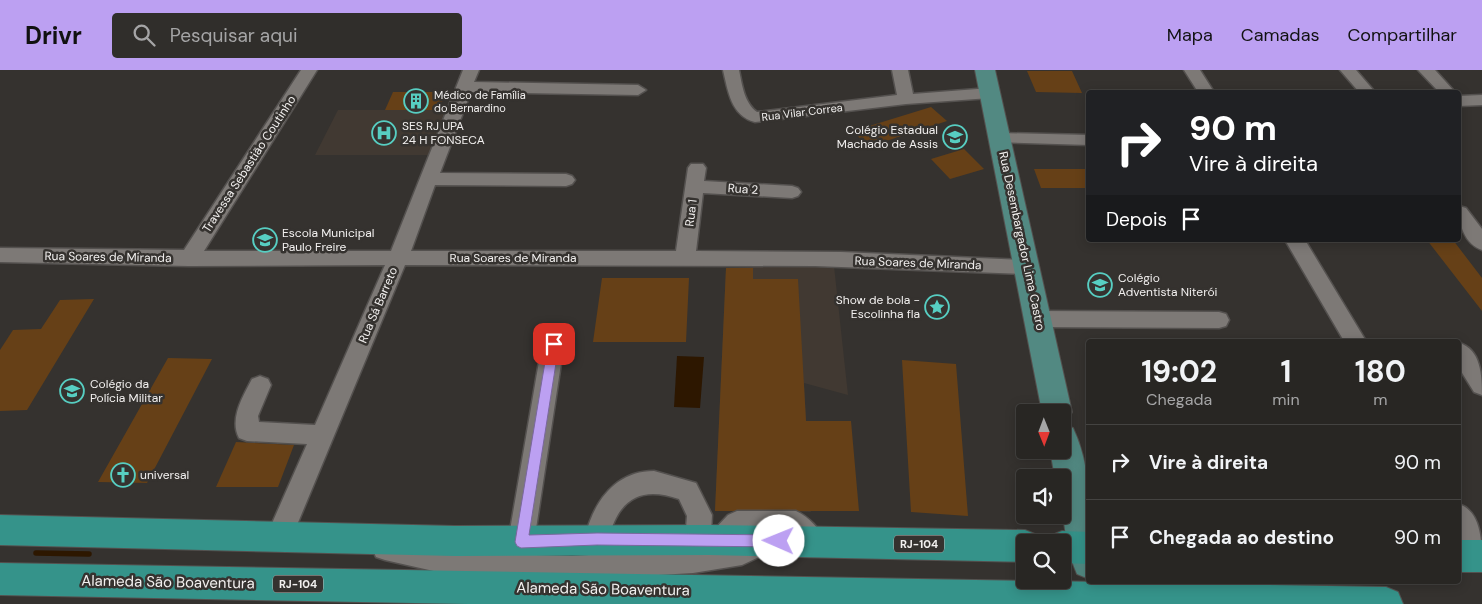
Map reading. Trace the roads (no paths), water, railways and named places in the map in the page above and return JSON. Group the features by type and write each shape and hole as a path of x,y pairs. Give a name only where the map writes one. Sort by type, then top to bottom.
{"highway":[{"name":"RJ-104","path":"0,530 521,542 597,539 1016,546"},
{"path":"1461,556 1482,555"},
{"name":"Alameda São Boaventura","path":"0,579 76,580 268,594 892,599 1095,590 1386,604"}],"main road":[{"name":"Rua Desembargador Lima Castro","path":"985,70 1056,404"},
{"path":"1066,459 1081,552"}],"street":[{"name":"Travessa Sebastião Coutinho","path":"189,259 309,70"},
{"name":"Rua Sá Barreto","path":"279,537 398,258 471,70"},
{"name":"Rua Vilar Correa","path":"731,70 743,110 749,116 755,117 906,99 990,93"},
{"path":"900,70 906,99"},
{"path":"1192,70 1205,90"},
{"path":"1348,70 1365,90"},
{"path":"1426,70 1445,90"},
{"path":"465,87 638,90"},
{"path":"1461,101 1482,100"},
{"path":"1000,138 1086,140"},
{"name":"Rua 2","path":"696,177 792,192"},
{"name":"Rua 1","path":"685,259 696,177"},
{"path":"429,179 566,180"},
{"path":"1461,215 1482,243"},
{"path":"1296,242 1354,339"},
{"name":"Rua Soares de Miranda","path":"0,254 189,259 817,259 1026,267"},
{"path":"1038,319 1218,320"},
{"path":"521,542 554,344"},
{"path":"1461,355 1482,386"},
{"path":"260,385 247,416 247,431 322,435"},
{"path":"597,539 602,518 622,490 650,482 687,490 710,540 738,523 796,523 813,542"},
{"path":"1461,518 1482,555"},
{"path":"348,538 460,565 572,568 693,561 742,552 762,541"},
{"path":"76,580 139,566 433,574 518,596"}],"waterway":[{"path":"36,553 89,554"}],"place":[{"name":"Médico de Família do Bernardino","path":"416,101"},
{"name":"SES RJ UPA 24 H FONSECA","path":"384,133"},
{"name":"Colégio Estadual Machado de Assis","path":"955,137"},
{"name":"Escola Municipal Paulo Freire","path":"265,240"},
{"name":"Colégio Adventista Niterói","path":"1100,285"},
{"name":"Show de bola - Escolinha fla","path":"937,307"},
{"name":"Colégio da Polícia Militar","path":"72,391"},
{"name":"universal","path":"123,475"}]}
